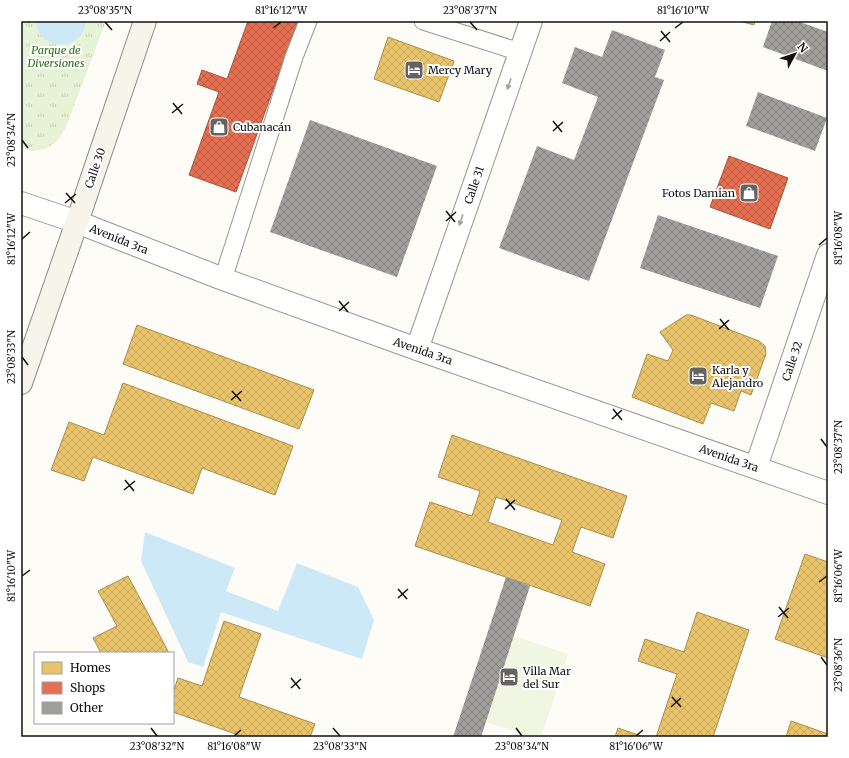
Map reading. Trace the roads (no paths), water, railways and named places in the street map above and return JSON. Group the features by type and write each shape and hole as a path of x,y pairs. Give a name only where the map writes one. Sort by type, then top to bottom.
{"street":[{"name":"Calle 30","path":"21,383 145,21"},
{"name":"Calle 31","path":"417,349 531,21"},
{"name":"Avenida 3ra","path":"21,202 77,222 223,280 828,493"},
{"name":"Calle 32","path":"756,467 828,255"}],"lane":[{"path":"223,280 294,57 308,21"},
{"path":"423,21 520,52"}],"water":[{"path":"36,21 86,21 83,32 77,39 69,43 60,44 51,42 44,38 38,31"},
{"path":"145,532 235,568 226,591 278,611 297,563 358,587 374,620 362,659 221,612 203,667 188,662 141,561"}],"place":[{"name":"Mercy Mary","path":"414,70"},
{"name":"Cubanacán","path":"219,127"},
{"name":"Fotos Damian","path":"749,193"},
{"name":"Karla y Alejandro","path":"698,376"},
{"name":"Villa Mar del Sur","path":"509,677"}],"park label":[{"name":"Parque de Diversiones","path":"56,56"}]}
